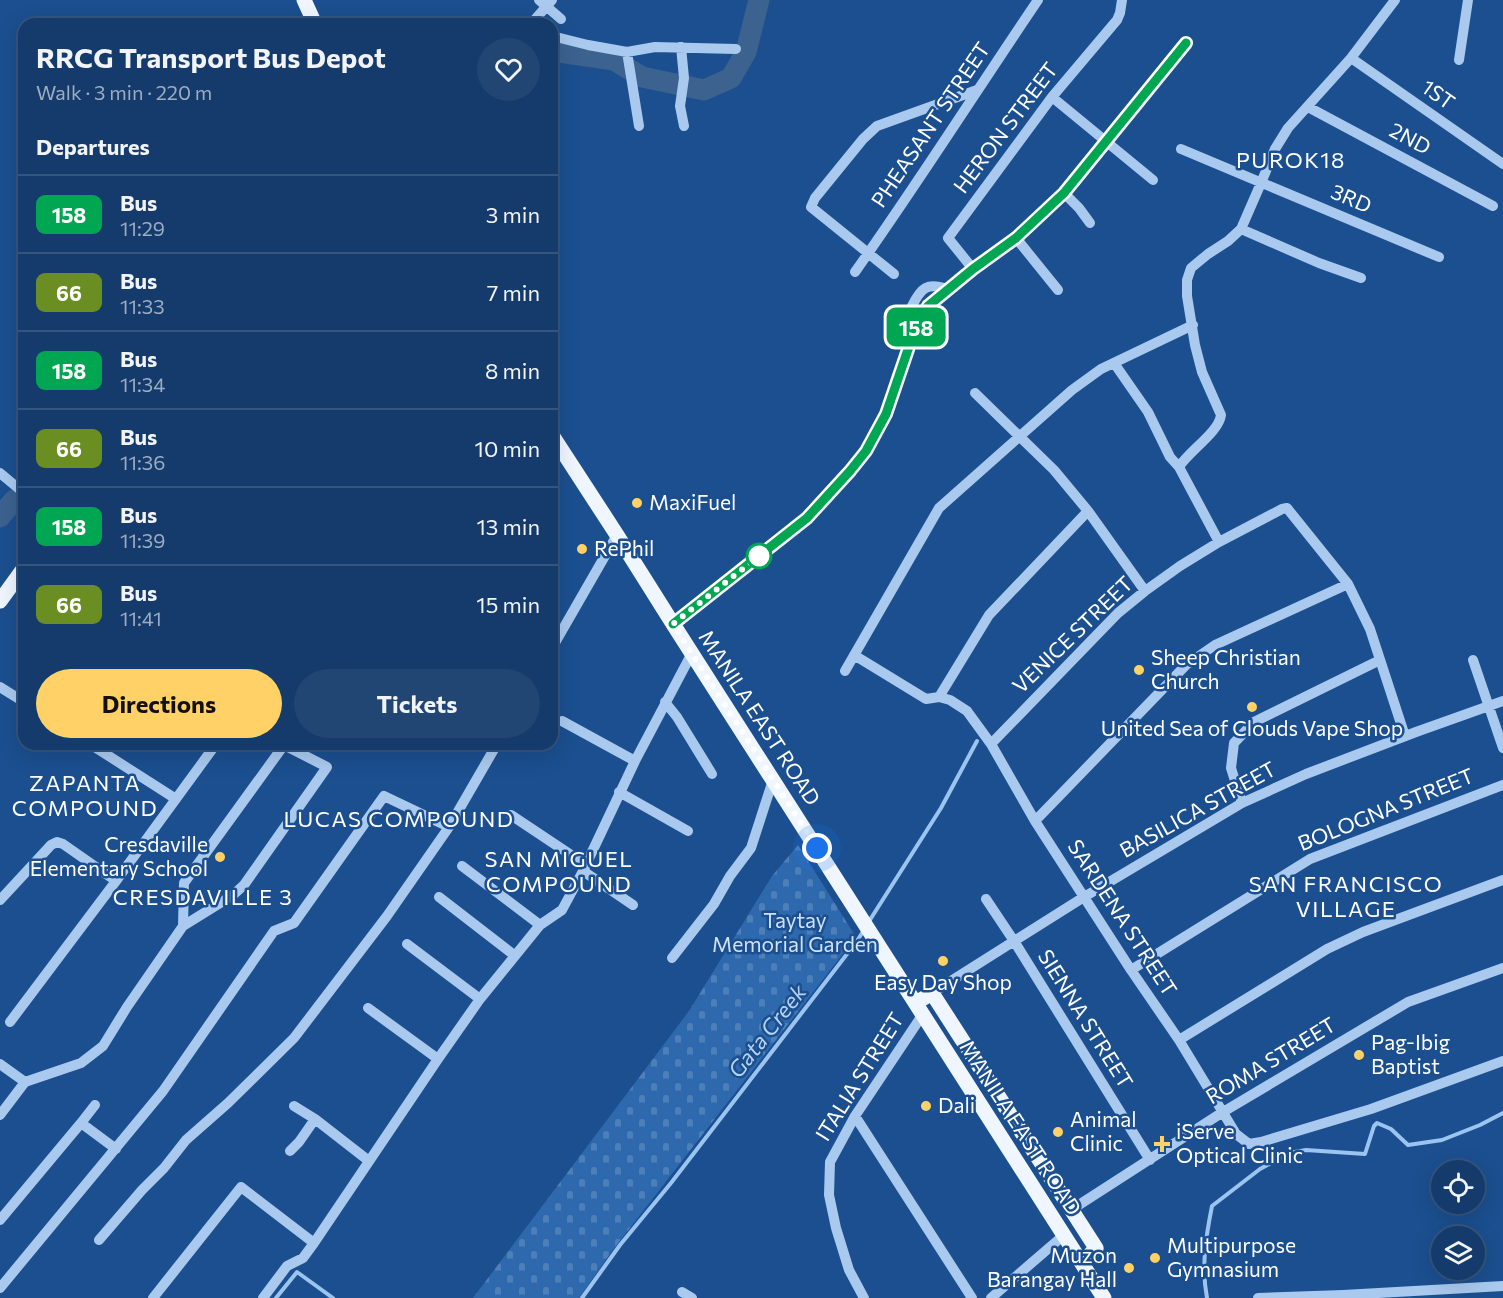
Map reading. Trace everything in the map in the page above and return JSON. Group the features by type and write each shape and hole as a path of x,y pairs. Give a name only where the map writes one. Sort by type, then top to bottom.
{"main road":[{"path":"304,0 312,18"},
{"name":"MANILA EAST ROAD","path":"558,444 1104,1298"},
{"path":"0,601 18,578"},
{"path":"919,1009 932,993 1096,1248 1082,1263"},
{"path":"984,1110 1001,1100"},
{"path":"1054,1220 1071,1210"}],"street":[{"name":"PHEASANT STREET","path":"855,272 1038,0"},
{"name":"HERON STREET","path":"973,269 948,238 1052,97 1117,20 1122,0"},
{"path":"1179,467 1185,457 1220,422 1221,415 1202,372 1195,345 1187,296 1187,280 1191,268 1241,229 1275,148 1288,128 1351,58 1395,0"},
{"path":"1459,60 1468,0"},
{"path":"535,18 546,2 561,19"},
{"path":"558,38 627,52 656,47 736,49"},
{"path":"673,624 807,518 850,471 866,451 886,414 916,326 928,306 947,289 1016,238 1064,193 1186,43"},
{"path":"681,47 684,78 680,106 684,126"},
{"path":"627,52 639,126"},
{"name":"1ST","path":"1351,58 1503,164"},
{"path":"894,274 812,207 815,198 863,139 877,126 977,90"},
{"path":"1052,97 1153,180"},
{"name":"2ND","path":"1308,107 1493,206"},
{"name":"3RD","path":"1181,149 1439,257"},
{"path":"1064,193 1090,223"},
{"path":"1241,229 1360,278"},
{"path":"1016,238 1058,290"},
{"path":"845,671 939,508 1072,390 1101,369 1192,325"},
{"path":"1114,363 1148,412 1170,457 1179,467 1219,542"},
{"path":"975,393 1054,470 1088,511 1145,591"},
{"path":"0,473 18,488"},
{"name":"VENICE STREET","path":"991,744 1118,613 1145,591 1219,542 1282,509 1287,508 1291,512 1348,584"},
{"path":"939,697 989,615 1088,511"},
{"path":"558,638 617,535"},
{"path":"1035,821 1186,665 1215,645 1348,584 1370,629 1406,736"},
{"path":"263,1298 287,1266 303,1258 314,1243 480,999 540,924 562,910 634,761 692,653"},
{"name":"SARDENA STREET","path":"854,655 926,699 939,697 950,700 967,711 991,744 1035,821 1179,1040 1236,1134 1249,1144 1371,1109 1503,1061"},
{"path":"1242,803 1231,768 1234,743 1254,722 1380,660"},
{"path":"1473,660 1503,748"},
{"path":"0,687 18,698"},
{"name":"BASILICA STREET","path":"932,993 1084,897 1242,803 1306,774 1503,701"},
{"path":"665,702 677,717 712,774"},
{"path":"562,721 634,761"},
{"path":"99,750 176,799"},
{"path":"10,1022 212,750"},
{"path":"183,926 184,883 280,750"},
{"path":"0,1115 25,1082 81,1063 103,1046 183,926 233,895 244,885 327,767 294,750"},
{"path":"99,1240 186,1140 228,1103 294,1038 387,916 449,827 494,750"},
{"path":"672,958 714,904 730,876 751,848 773,780"},
{"name":"BOLOGNA STREET","path":"1131,970 1310,859 1503,785"},
{"path":"620,792 688,831"},
{"path":"0,1288 4,1273 116,1149 163,1091 274,931 294,923 384,796 449,827"},
{"path":"511,815 633,905"},
{"path":"0,900 51,845 57,843 63,844 116,881"},
{"path":"462,866 540,924"},
{"path":"1179,1040 1327,949 1363,932 1503,880"},
{"path":"439,897 514,955"},
{"name":"SIENNA STREET","path":"986,899 1150,1160"},
{"path":"407,944 480,999"},
{"name":"ROMA STREET","path":"1071,1210 1223,1112 1408,1002 1503,968"},
{"path":"368,1008 438,1059"},
{"name":"ITALIA STREET","path":"862,1297 849,1270 836,1228 829,1195 830,1162 919,1009"},
{"path":"0,1064 25,1082"},
{"path":"0,1221 95,1105"},
{"path":"294,1106 315,1119 369,1161"},
{"path":"855,1116 972,1298"},
{"path":"290,1151 315,1119"},
{"path":"81,1123 116,1149"},
{"path":"153,1298 241,1187 314,1243"},
{"path":"991,1298 1064,1235"},
{"path":"1258,1298 1503,1286"}],"green space":[{"name":"Taytay Memorial Garden","path":"798,845 856,937 612,1251 579,1298 473,1298 689,1011 772,876"}],"waterway":[{"path":"558,52 614,60 642,77 704,90 731,78 746,52 759,0"},
{"path":"0,517 14,500"},
{"name":"Gata Creek","path":"868,923 941,808 977,741"},
{"name":"Gata Creek","path":"582,1298 620,1245 671,1183 864,930"},
{"path":"1207,1298 1204,1263 1212,1206 1260,1169 1289,1153 1306,1150 1365,1154 1377,1123 1391,1129 1408,1145 1442,1140 1503,1113"},
{"name":"Gata Creek","path":"276,1298 297,1272 333,1298"}],"bus line":[{"name":"158","path":"673,624 807,518 850,471 866,451 886,414 916,326 928,306 947,289 1016,238 1064,193 1186,43"}],"place":[{"name":"MaxiFuel","path":"637,503"},
{"name":"RePhil","path":"582,549"},
{"name":"Sheep Christian Church","path":"1139,670"},
{"name":"United Sea of Clouds Vape Shop","path":"1252,707"},
{"name":"Cresdaville Elementary School","path":"220,857"},
{"name":"Easy Day Shop","path":"943,961"},
{"name":"Pag-Ibig Baptist","path":"1359,1055"},
{"name":"Dali","path":"926,1106"},
{"name":"Animal Clinic","path":"1058,1132"},
{"name":"iServe Optical Clinic","path":"1162,1144"},
{"name":"Multipurpose Gymnasium","path":"1155,1258"},
{"name":"Muzon Barangay Hall","path":"1129,1268"}],"district":[{"name":"PUROK18","path":"1291,160"},
{"name":"ZAPANTA COMPOUND","path":"85,796"},
{"name":"LUCAS COMPOUND","path":"399,819"},
{"name":"SAN MIGUEL COMPOUND","path":"559,872"},
{"name":"SAN FRANCISCO VILLAGE","path":"1346,896"},
{"name":"CRESDAVILLE 3","path":"203,897"}],"route":[{"path":"759,556 673,624 817,848"}]}
